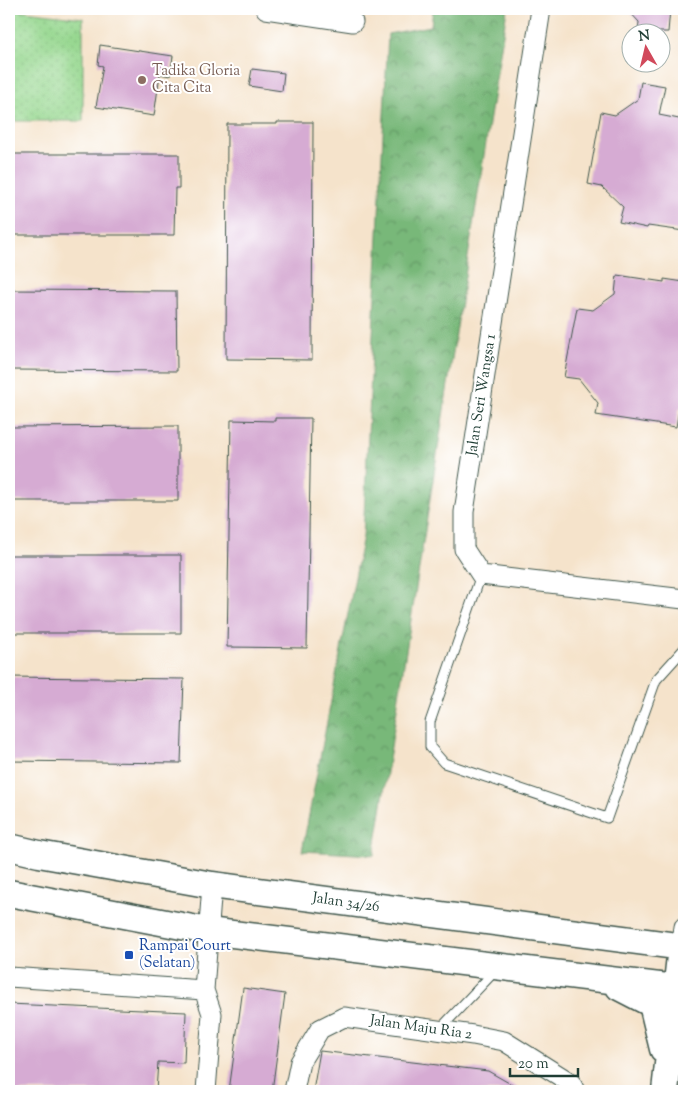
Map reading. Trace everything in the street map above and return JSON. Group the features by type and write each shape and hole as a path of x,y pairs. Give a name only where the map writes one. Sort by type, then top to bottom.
{"main road":[{"name":"Jalan 34/26","path":"9,846 39,854 212,885 683,940"},
{"path":"9,893 208,931 680,988"},
{"path":"666,1083 680,988 683,940"},
{"path":"594,978 623,988 652,1004 661,1038 666,1083"}],"street":[{"path":"266,9 353,22"},
{"name":"Jalan Seri Wangsa 1","path":"481,575 464,549 464,512 542,9"},
{"path":"481,575 684,599"},
{"path":"206,1091 212,1014 204,990 212,885"},
{"path":"9,977 204,990"},
{"name":"Jalan Maju Ria 2","path":"294,1091 300,1062 320,1028 344,1017 504,1041 571,1083 575,1091"}],"lane":[{"path":"481,575 430,722 430,747 444,763 607,818 656,680 684,649"},
{"path":"439,1030 500,966"}],"green space":[{"path":"9,9 83,18 83,121 9,121"},
{"path":"433,9 507,9 374,855 302,851 363,536 388,34 431,26"}],"building":[{"path":"627,9 670,9 669,22 639,22"},
{"name":"Tadika Gloria Cita Cita","path":"100,45 173,56 170,76 160,74 154,116 96,107 103,66 98,65"},
{"path":"252,69 284,73 282,91 249,86"},
{"path":"641,82 665,86 659,115 684,120 684,231 648,226 647,228 619,222 623,207 602,187 588,184 601,112 615,115 638,99"},
{"path":"277,122 313,122 312,360 226,359 227,124 277,124"},
{"path":"9,154 179,154 179,188 175,188 174,235 9,235"},
{"path":"617,275 664,282 664,279 684,282 684,405 679,410 676,427 596,415 598,403 579,379 564,377 577,308 593,310 615,294"},
{"path":"9,290 176,291 177,371 9,370"},
{"path":"275,418 311,418 307,648 227,647 231,420 275,421"},
{"path":"178,426 178,501 9,501 9,427"},
{"path":"9,555 181,555 181,633 9,633"},
{"path":"9,677 184,679 181,763 9,761"},
{"path":"243,988 285,994 272,1091 229,1091"},
{"path":"9,1004 186,1012 184,1063 158,1062 156,1091 9,1091"},
{"path":"320,1051 488,1071 523,1091 313,1091"}],"place":[{"name":"Tadika Gloria Cita Cita","path":"142,80"},
{"name":"Rampai Court (Selatan)","path":"129,955"}]}
